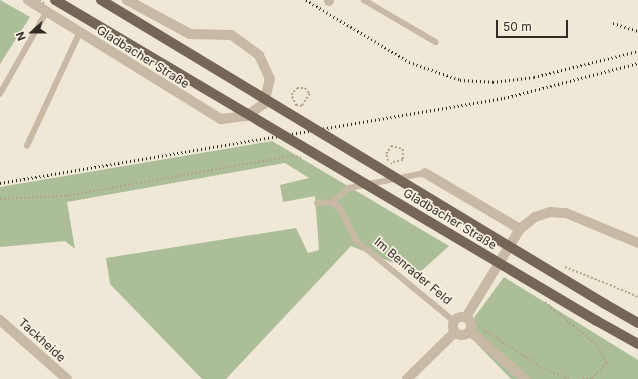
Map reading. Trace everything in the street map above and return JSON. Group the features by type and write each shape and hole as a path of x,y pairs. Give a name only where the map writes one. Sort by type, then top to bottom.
{"main road":[{"name":"Gladbacher Straße","path":"55,0 597,321 635,342"},
{"name":"Gladbacher Straße","path":"101,0 638,323"},
{"path":"635,342 638,350"}],"street":[{"name":"Gladbacher Straße","path":"28,0 221,119 246,116 264,104 270,88 267,66 259,54 231,34 190,34 128,0"},
{"path":"425,173 520,229"},
{"path":"455,332 454,321 466,317 520,229 550,212 566,213 638,243"},
{"path":"466,317 470,321 470,331 525,379"},
{"name":"Tackheide","path":"0,320 61,378"},
{"path":"455,332 460,335 470,331"},
{"path":"407,379 455,332"}],"lane":[{"path":"364,0 436,42"},
{"path":"0,94 47,11"},
{"path":"27,146 80,32"},
{"path":"317,203 332,202 349,188 425,173"},
{"name":"Im Benrader Feld","path":"332,202 340,208 357,241 454,321"}],"path":[{"path":"295,110 291,94 297,88 305,88 310,94 302,106"},
{"path":"384,165 403,160 403,149 391,146 386,154 388,161"},
{"path":"0,199 65,196 292,156 307,158"},
{"path":"610,285 638,297"},
{"path":"542,301 596,344 607,363 592,379 580,379"},
{"path":"470,331 481,325 546,370 569,379"}],"green space":[{"path":"0,0 30,17 0,64"},
{"path":"272,141 449,246 419,273 351,246 226,379 202,379 110,284 106,258 296,228 308,253 319,250 315,196 283,202 280,185 309,178 285,163 67,202 75,249 65,241 0,247 0,187"},
{"path":"504,277 638,360 638,379 511,379 475,342 473,319"}],"railway":[{"path":"306,0 409,62 460,80 493,82 534,77 638,51"},
{"path":"613,23 638,31"},
{"path":"0,183 504,98 638,63"}]}
